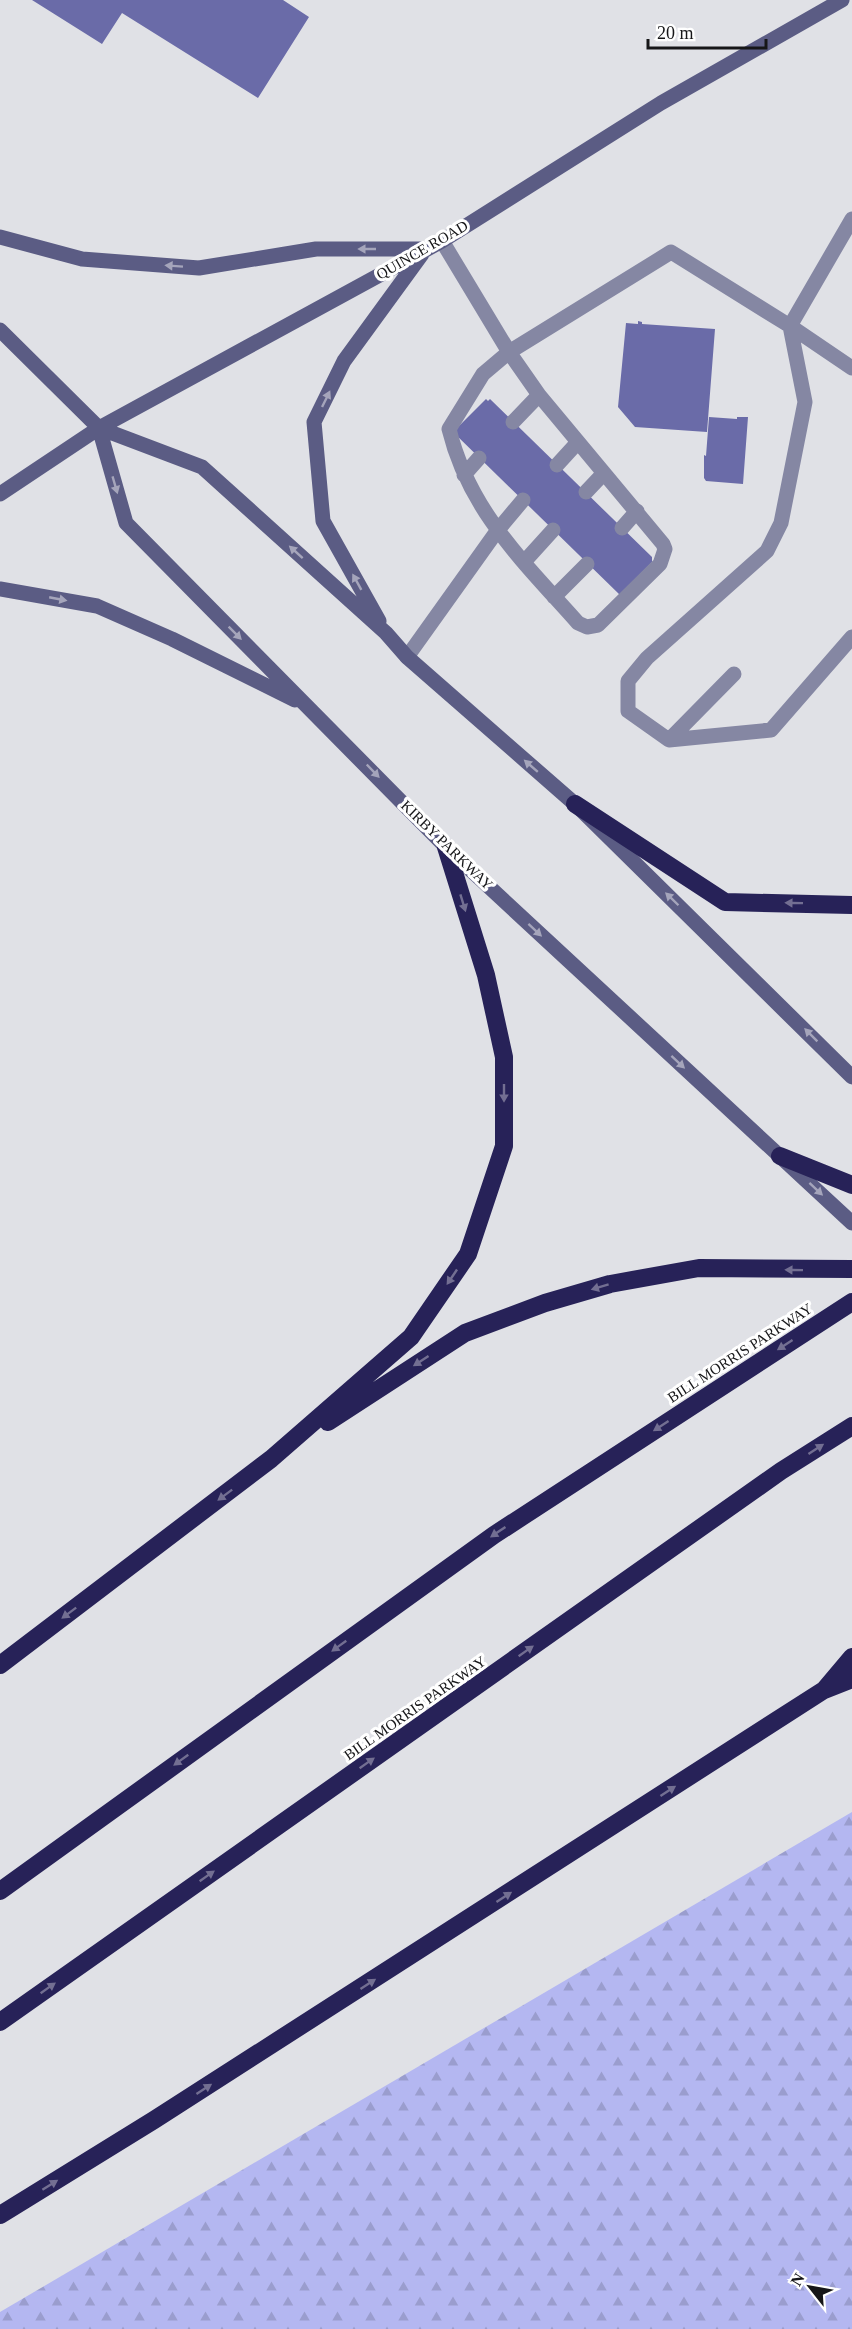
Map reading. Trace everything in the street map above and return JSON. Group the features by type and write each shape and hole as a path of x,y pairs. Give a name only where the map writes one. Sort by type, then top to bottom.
{"highway":[{"path":"575,804 725,902 852,905"},
{"path":"0,1665 271,1459 411,1337 468,1254 504,1146 504,1057 486,975 446,847"},
{"path":"780,1156 852,1185"},
{"path":"271,1459 465,1333 545,1303 610,1284 699,1268 852,1269"},
{"name":"BILL MORRIS PARKWAY","path":"0,1891 494,1535 852,1302"},
{"name":"BILL MORRIS PARKWAY","path":"0,2022 781,1471 852,1426"},
{"path":"824,1690 852,1657"},
{"path":"0,2215 214,2082 824,1690 852,1679"}],"main road":[{"name":"QUINCE ROAD","path":"0,494 99,428 442,241 661,103 842,0"},
{"path":"0,237 82,259 199,268 316,249 426,249"},
{"path":"386,633 323,521 314,422 344,362 426,249"},
{"name":"KIRBY PARKWAY","path":"0,330 99,428 202,467 386,633 407,657 575,804 852,1077"},
{"name":"KIRBY PARKWAY","path":"99,428 126,523 446,847 852,1223"},
{"path":"0,589 98,606 172,639 308,706"}],"lane":[{"path":"852,219 790,326 805,402 781,523 767,551 647,658 628,681 628,711 669,740 771,730 852,637"},
{"path":"442,241 509,352 539,395 660,539 665,549 664,559 654,571 598,625 587,627 578,623 497,531 464,475 449,429 483,374 509,352 670,252 790,326 852,368"},
{"path":"513,422 539,395"},
{"path":"557,465 578,442"},
{"path":"464,475 479,458"},
{"path":"586,492 604,473"},
{"path":"407,657 497,531 523,500"},
{"path":"622,528 637,511"},
{"path":"524,562 553,530"},
{"path":"554,597 587,564"},
{"path":"669,740 734,674"}],"green space":[{"path":"852,1812 852,2329 0,2329 0,2312"}],"building":[{"path":"32,0 283,0 309,17 258,98 122,13 102,44"},
{"path":"638,321 642,324 715,329 707,432 635,427 618,407 626,323 638,324"},
{"path":"486,399 488,401 490,399 652,557 652,562 620,595 453,432"},
{"path":"709,417 737,419 737,417 748,417 743,484 706,481 704,478 704,455 706,456"}]}
